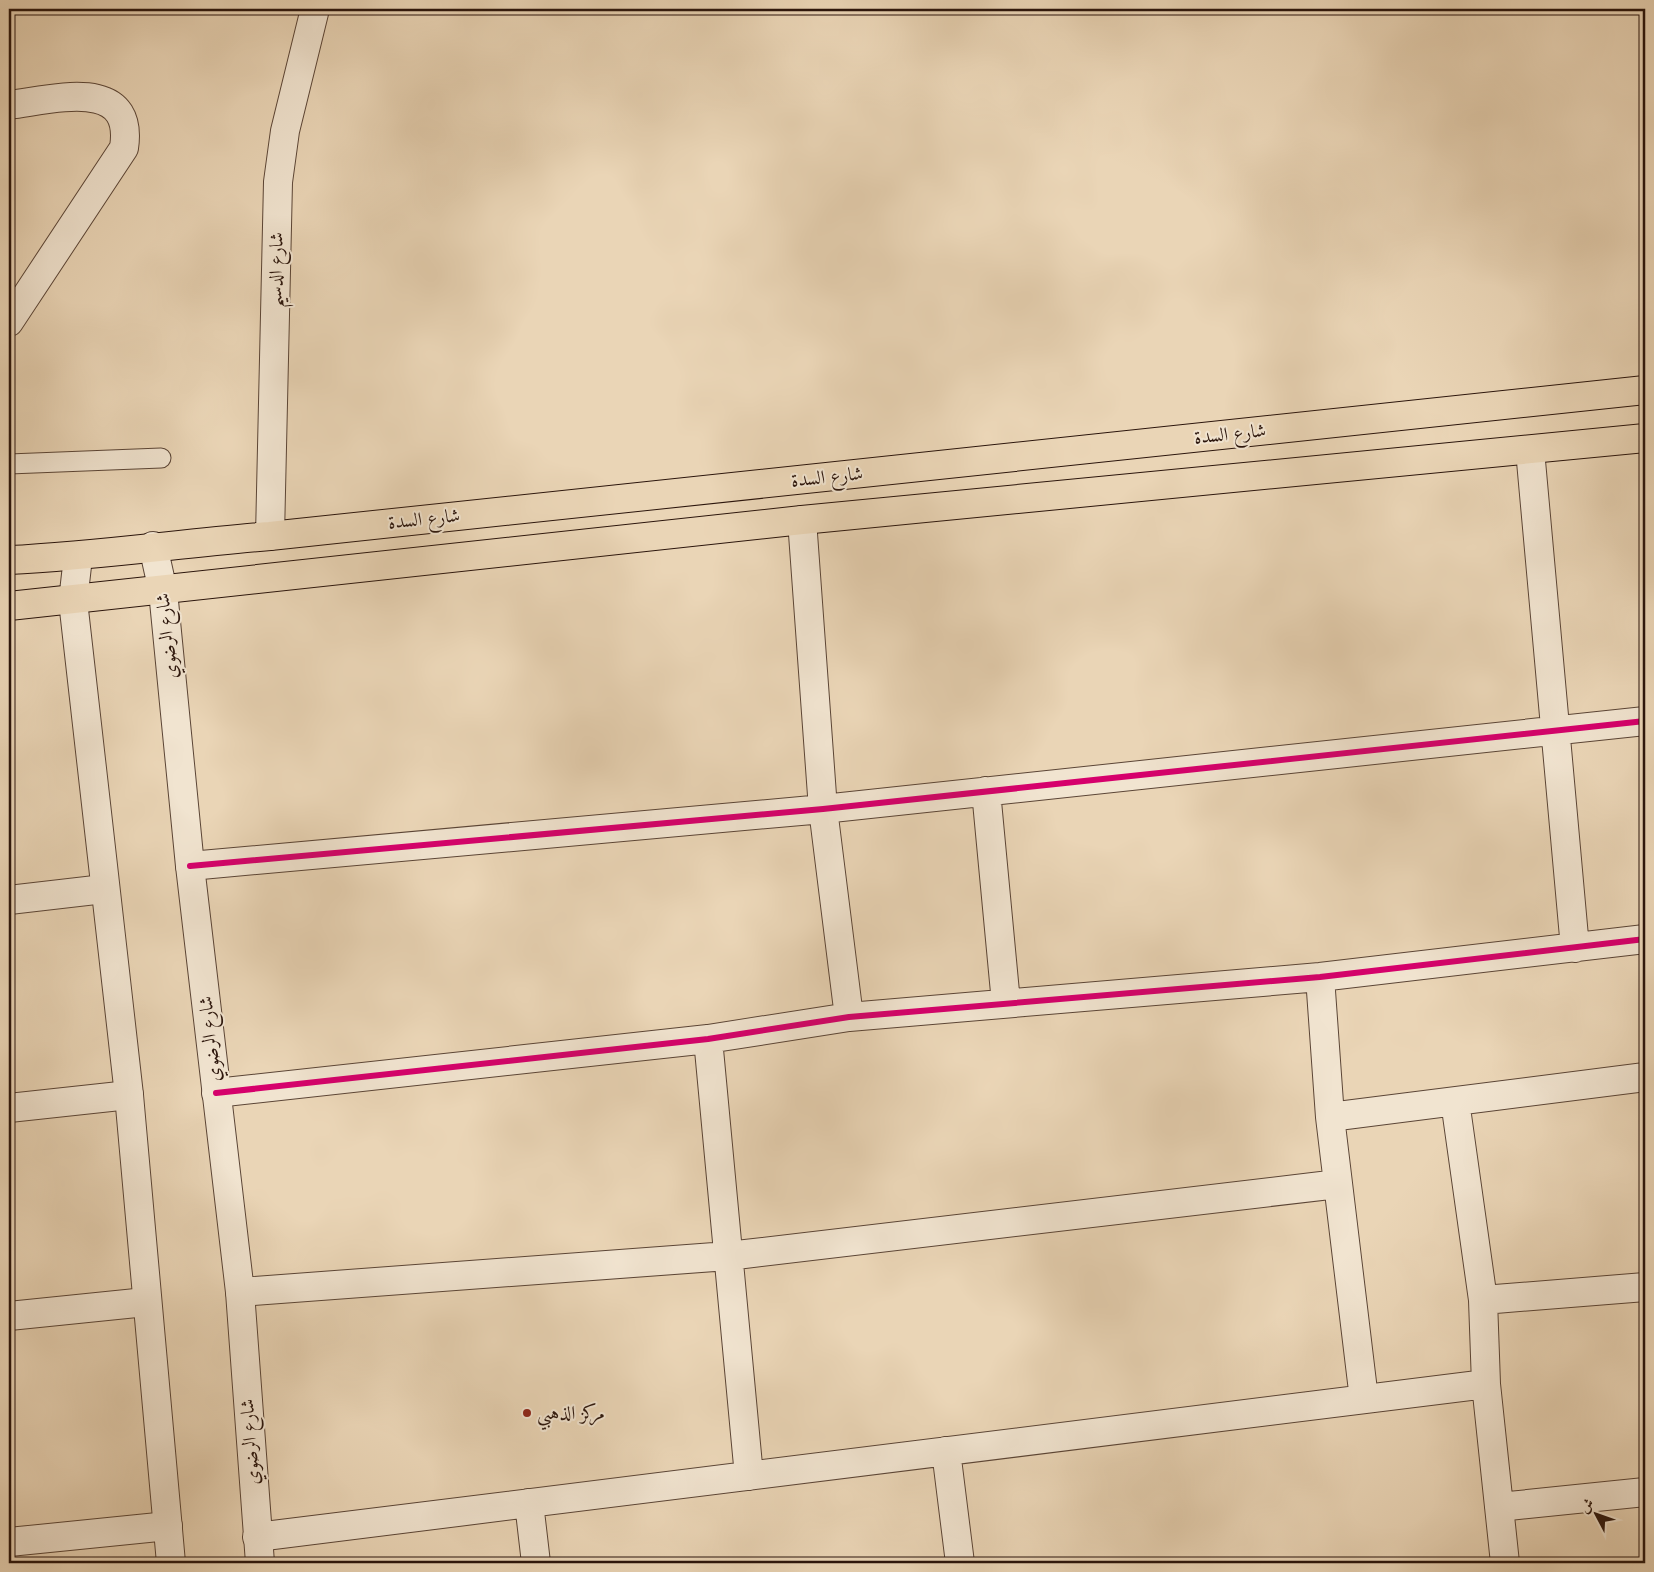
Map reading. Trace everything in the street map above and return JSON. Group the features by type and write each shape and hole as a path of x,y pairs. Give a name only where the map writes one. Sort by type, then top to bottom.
{"main road":[{"name":"شارع السدة","path":"9,560 78,557 153,546 270,536 1645,390"},
{"path":"9,606 73,601 802,520 1645,438"}],"street":[{"name":"شارع الدسيم","path":"270,536 278,182 285,131 315,9"},
{"path":"9,105 86,96 101,98 114,106 123,118 126,133 124,148 9,322"},
{"path":"1530,450 1575,948"},
{"path":"802,520 823,809 849,1017"},
{"name":"شارع الرضوي","path":"153,546 163,591 190,866 240,1292 258,1550"},
{"path":"78,557 73,601 104,889 129,1095 146,1302 171,1563"},
{"path":"190,866 823,809 1555,729 1645,721"},
{"path":"986,791 1006,1003"},
{"path":"9,900 104,889"},
{"path":"216,1093 708,1039 849,1017 1320,977 1645,939"},
{"path":"1320,977 1330,1117 1364,1399"},
{"path":"708,1039 749,1476"},
{"path":"1330,1117 1645,1077"},
{"path":"9,1108 129,1095"},
{"path":"1455,1101 1483,1300 1486,1384 1505,1563"},
{"path":"240,1292 728,1256 1338,1184"},
{"path":"1483,1300 1645,1287"},
{"path":"9,1316 146,1302"},
{"path":"258,1550 529,1503 1486,1384"},
{"path":"946,1451 960,1563"},
{"path":"1499,1507 1645,1492"},
{"path":"529,1503 536,1563"},
{"path":"9,1542 168,1526"}],"lane":[{"path":"9,464 161,458"}],"cycle path":[{"path":"190,866 823,809 1645,721"},
{"path":"216,1093 708,1039 849,1017 1320,977 1645,939"}],"place":[{"name":"مركز الذهبي","path":"527,1413"}]}
